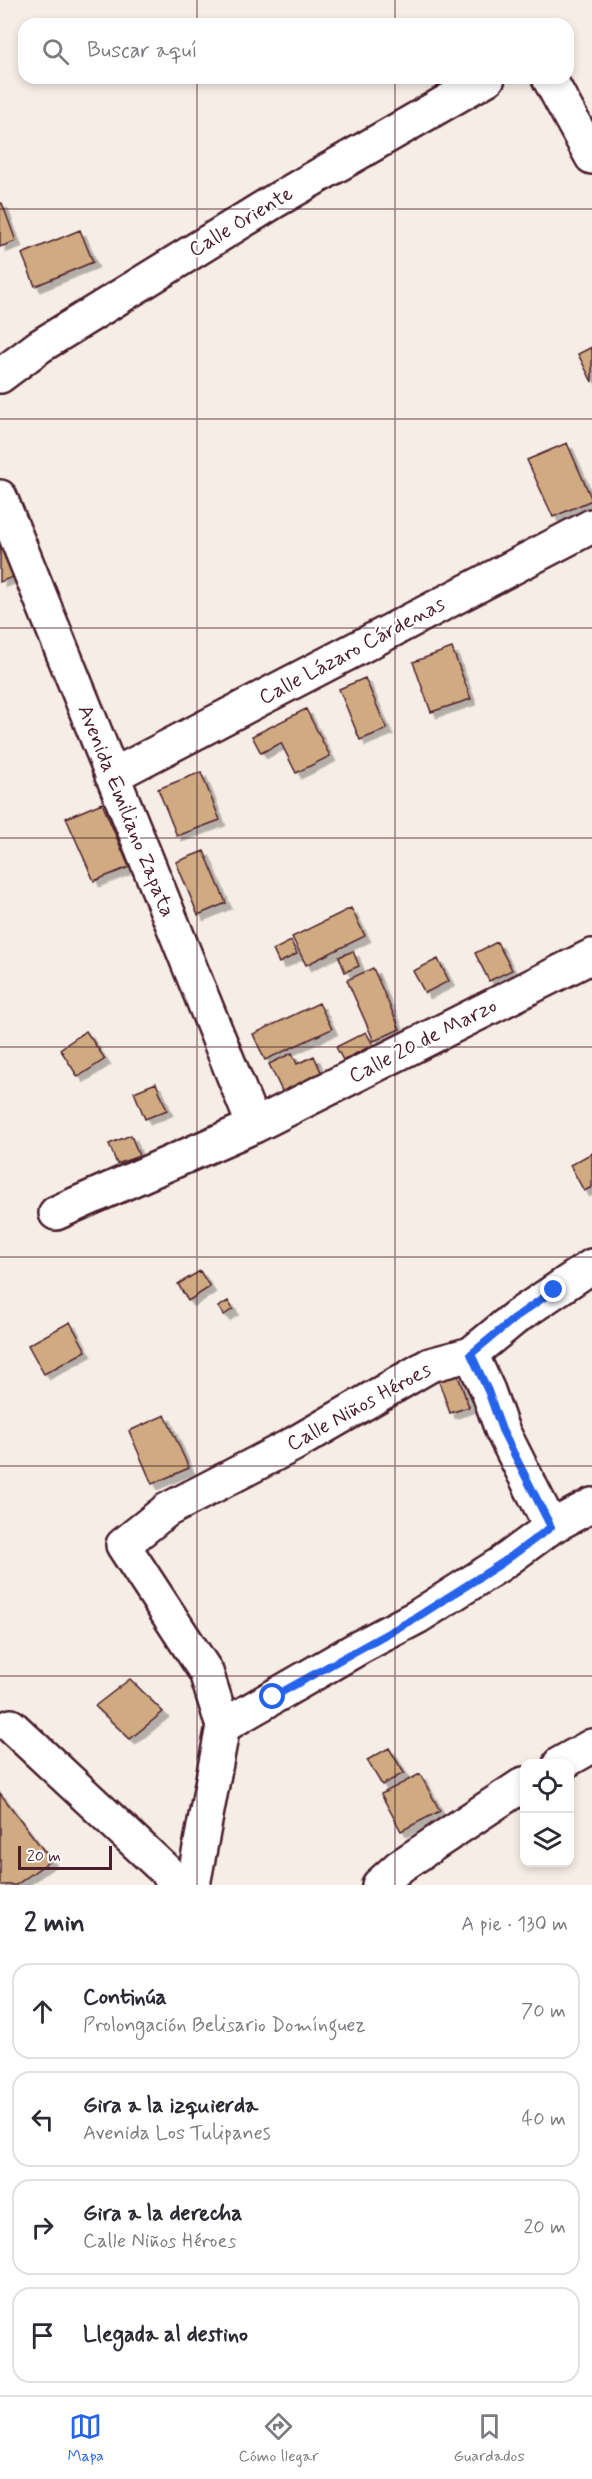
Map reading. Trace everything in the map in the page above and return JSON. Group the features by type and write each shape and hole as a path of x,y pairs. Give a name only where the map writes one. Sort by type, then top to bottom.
{"street":[{"name":"Calle Oriente","path":"0,376 40,346 263,209 478,84"},
{"path":"552,84 592,157"},
{"name":"Avenida Emiliano Zapata","path":"0,496 254,1126"},
{"name":"Calle Lázaro Cárdenas","path":"112,776 592,526"},
{"name":"Calle 20 de Marzo","path":"56,1213 254,1126 592,956"},
{"name":"Calle Niños Héroes","path":"223,1726 206,1672 123,1545 166,1510 294,1444 430,1365 471,1354 516,1317 592,1266"},
{"path":"471,1354 502,1430 551,1527"},
{"path":"193,1885 223,1726 417,1617 502,1563 551,1527 592,1505"},
{"path":"10,1726 181,1885"},
{"path":"569,1759 592,1746"},
{"path":"379,1885 399,1867 520,1787"}],"building":[{"path":"2,203 16,241 0,247 0,204"},
{"path":"80,230 93,262 35,286 22,254"},
{"path":"592,347 592,382 578,354"},
{"path":"567,443 592,500 553,517 527,460"},
{"path":"0,535 23,573 0,582"},
{"path":"452,648 471,699 431,712 413,662"},
{"path":"365,678 387,729 360,740 339,689"},
{"path":"306,709 330,756 296,773 281,743 261,753 252,736"},
{"path":"201,772 220,820 177,836 158,789"},
{"path":"102,803 129,867 94,881 66,818"},
{"path":"204,851 226,903 198,915 176,862"},
{"path":"351,908 365,936 306,965 292,937"},
{"path":"291,941 297,954 279,963 273,950"},
{"path":"497,942 512,970 489,981 475,953"},
{"path":"353,951 359,966 345,972 339,957"},
{"path":"438,959 449,981 425,993 413,971"},
{"path":"373,968 400,1029 374,1041 347,980"},
{"path":"319,1003 332,1029 265,1060 253,1034"},
{"path":"86,1031 105,1059 78,1077 60,1049"},
{"path":"366,1032 373,1045 343,1060 336,1047"},
{"path":"292,1053 297,1064 314,1056 322,1074 283,1093 269,1064"},
{"path":"156,1083 167,1110 145,1119 134,1092"},
{"path":"131,1135 139,1156 117,1164 109,1144"},
{"path":"592,1153 592,1187 584,1191 570,1165"},
{"path":"200,1271 210,1287 188,1301 178,1284"},
{"path":"228,1301 233,1309 224,1315 218,1307"},
{"path":"70,1322 86,1351 44,1374 28,1345"},
{"path":"457,1373 469,1407 450,1413 438,1379"},
{"path":"165,1415 189,1468 152,1484 129,1431"},
{"path":"130,1679 163,1712 130,1739 95,1706"},
{"path":"389,1748 404,1773 382,1785 367,1760"},
{"path":"420,1774 440,1811 401,1831 381,1794"},
{"path":"0,1793 51,1860 16,1885 0,1885"}],"route":[{"path":"273,1697 417,1617 502,1563 551,1527 519,1467 471,1354 516,1317 554,1290"}]}
